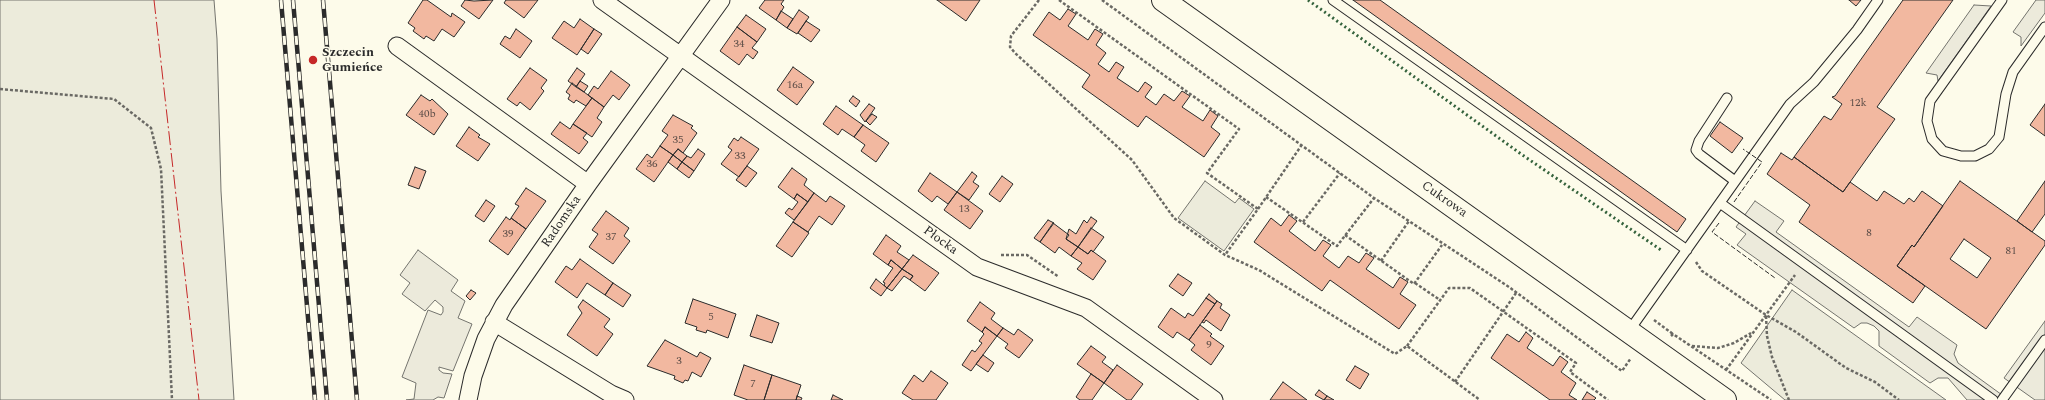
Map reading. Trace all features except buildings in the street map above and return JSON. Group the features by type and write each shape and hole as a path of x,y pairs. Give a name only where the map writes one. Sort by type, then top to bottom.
{"street":[{"path":"602,0 680,56"},
{"name":"Radomska","path":"468,400 479,358 494,322 588,184 721,0"},
{"name":"Cukrowa","path":"1163,0 1725,400"},
{"path":"397,46 588,184"},
{"name":"Płocka","path":"680,56 977,267 1086,308 1214,400"},
{"path":"494,322 611,394 624,400"}],"lane":[{"path":"1333,0 1687,250"},
{"path":"1629,331 1790,104 1818,76 1857,30 1878,0"},
{"path":"2002,0 1930,101 1927,121 1932,139 1943,151 1961,156 1975,156 1989,149 1999,137 2006,94 2013,72 2045,27"},
{"path":"1727,98 1699,141 1696,150 1699,154 1735,181"},
{"path":"1720,203 1993,400"},
{"path":"2002,400 2045,340"}],"path":[{"path":"1040,0 1011,36 1010,47 1015,54 1132,160 1174,218 1225,255 1259,270 1395,354 1407,346 1449,288 1470,288 1576,364 1570,372 1608,400"},
{"path":"1059,0 1239,129 1207,173 1258,209"},
{"path":"1102,0 1301,146 1442,245 1516,293 1622,371 1635,354"},
{"path":"0,89 114,99 151,128 161,169 172,400"},
{"path":"1225,255 1301,146"},
{"path":"1303,222 1340,173"},
{"path":"1266,197 1337,246 1374,198"},
{"path":"1381,261 1409,221"},
{"path":"1345,235 1414,284 1415,282 1440,300"},
{"path":"1415,282 1442,245"},
{"path":"1687,250 1702,271 1766,315 1796,332 1846,368 1875,382 1898,400"},
{"path":"996,255 1028,255 1059,278"},
{"path":"1726,370 1790,282"},
{"path":"1455,382 1516,293"},
{"path":"1643,312 1771,400"},
{"path":"1766,315 1767,336 1772,357 1789,400"},
{"path":"1690,345 1707,348 1724,347 1740,340 1756,329"},
{"path":"1669,339 1673,334"},
{"path":"1407,346 1480,400"}],"shaded area":[{"path":"0,0 214,0 217,39 221,191 234,400 0,400"},
{"path":"2036,0 2045,0 2045,13 2021,46 2021,37 2013,32"},
{"path":"1974,5 1991,6 1938,81 1937,75 1926,73"},
{"path":"1205,181 1235,203 1239,198 1254,209 1224,251 1178,218"},
{"path":"1755,201 1784,221 1776,232 1909,327 1917,317 1957,345 1954,354 1958,363 2009,400 1967,400 1948,378 1938,378 1930,383 1879,346 1879,331 1874,326 1867,323 1861,323 1854,328 1737,245 1746,234 1736,227"},
{"path":"418,250 458,280 451,291 465,301 458,318 472,324 453,371 439,367 439,370 443,373 452,374 444,398 438,397 433,400 406,400 414,399 416,383 402,377 428,310 441,315 443,312 443,307 435,300 425,311 402,294 410,283 400,275"},
{"path":"1792,290 1946,400 1785,400 1741,363"},
{"path":"2045,321 2045,400 2035,400 2004,378"}],"railway":[{"path":"281,0 315,400"},
{"path":"293,0 327,400"},
{"path":"323,0 357,400"}],"hedge":[{"path":"1308,0 1521,154 1661,250"}],"fence":[{"path":"1734,202 1762,162 1743,149"},
{"path":"1719,223 1712,232 1775,278"}],"power":[{"path":"154,0 199,400"}],"place":[{"name":"Szczecin Gumieńce","path":"313,60"}]}
